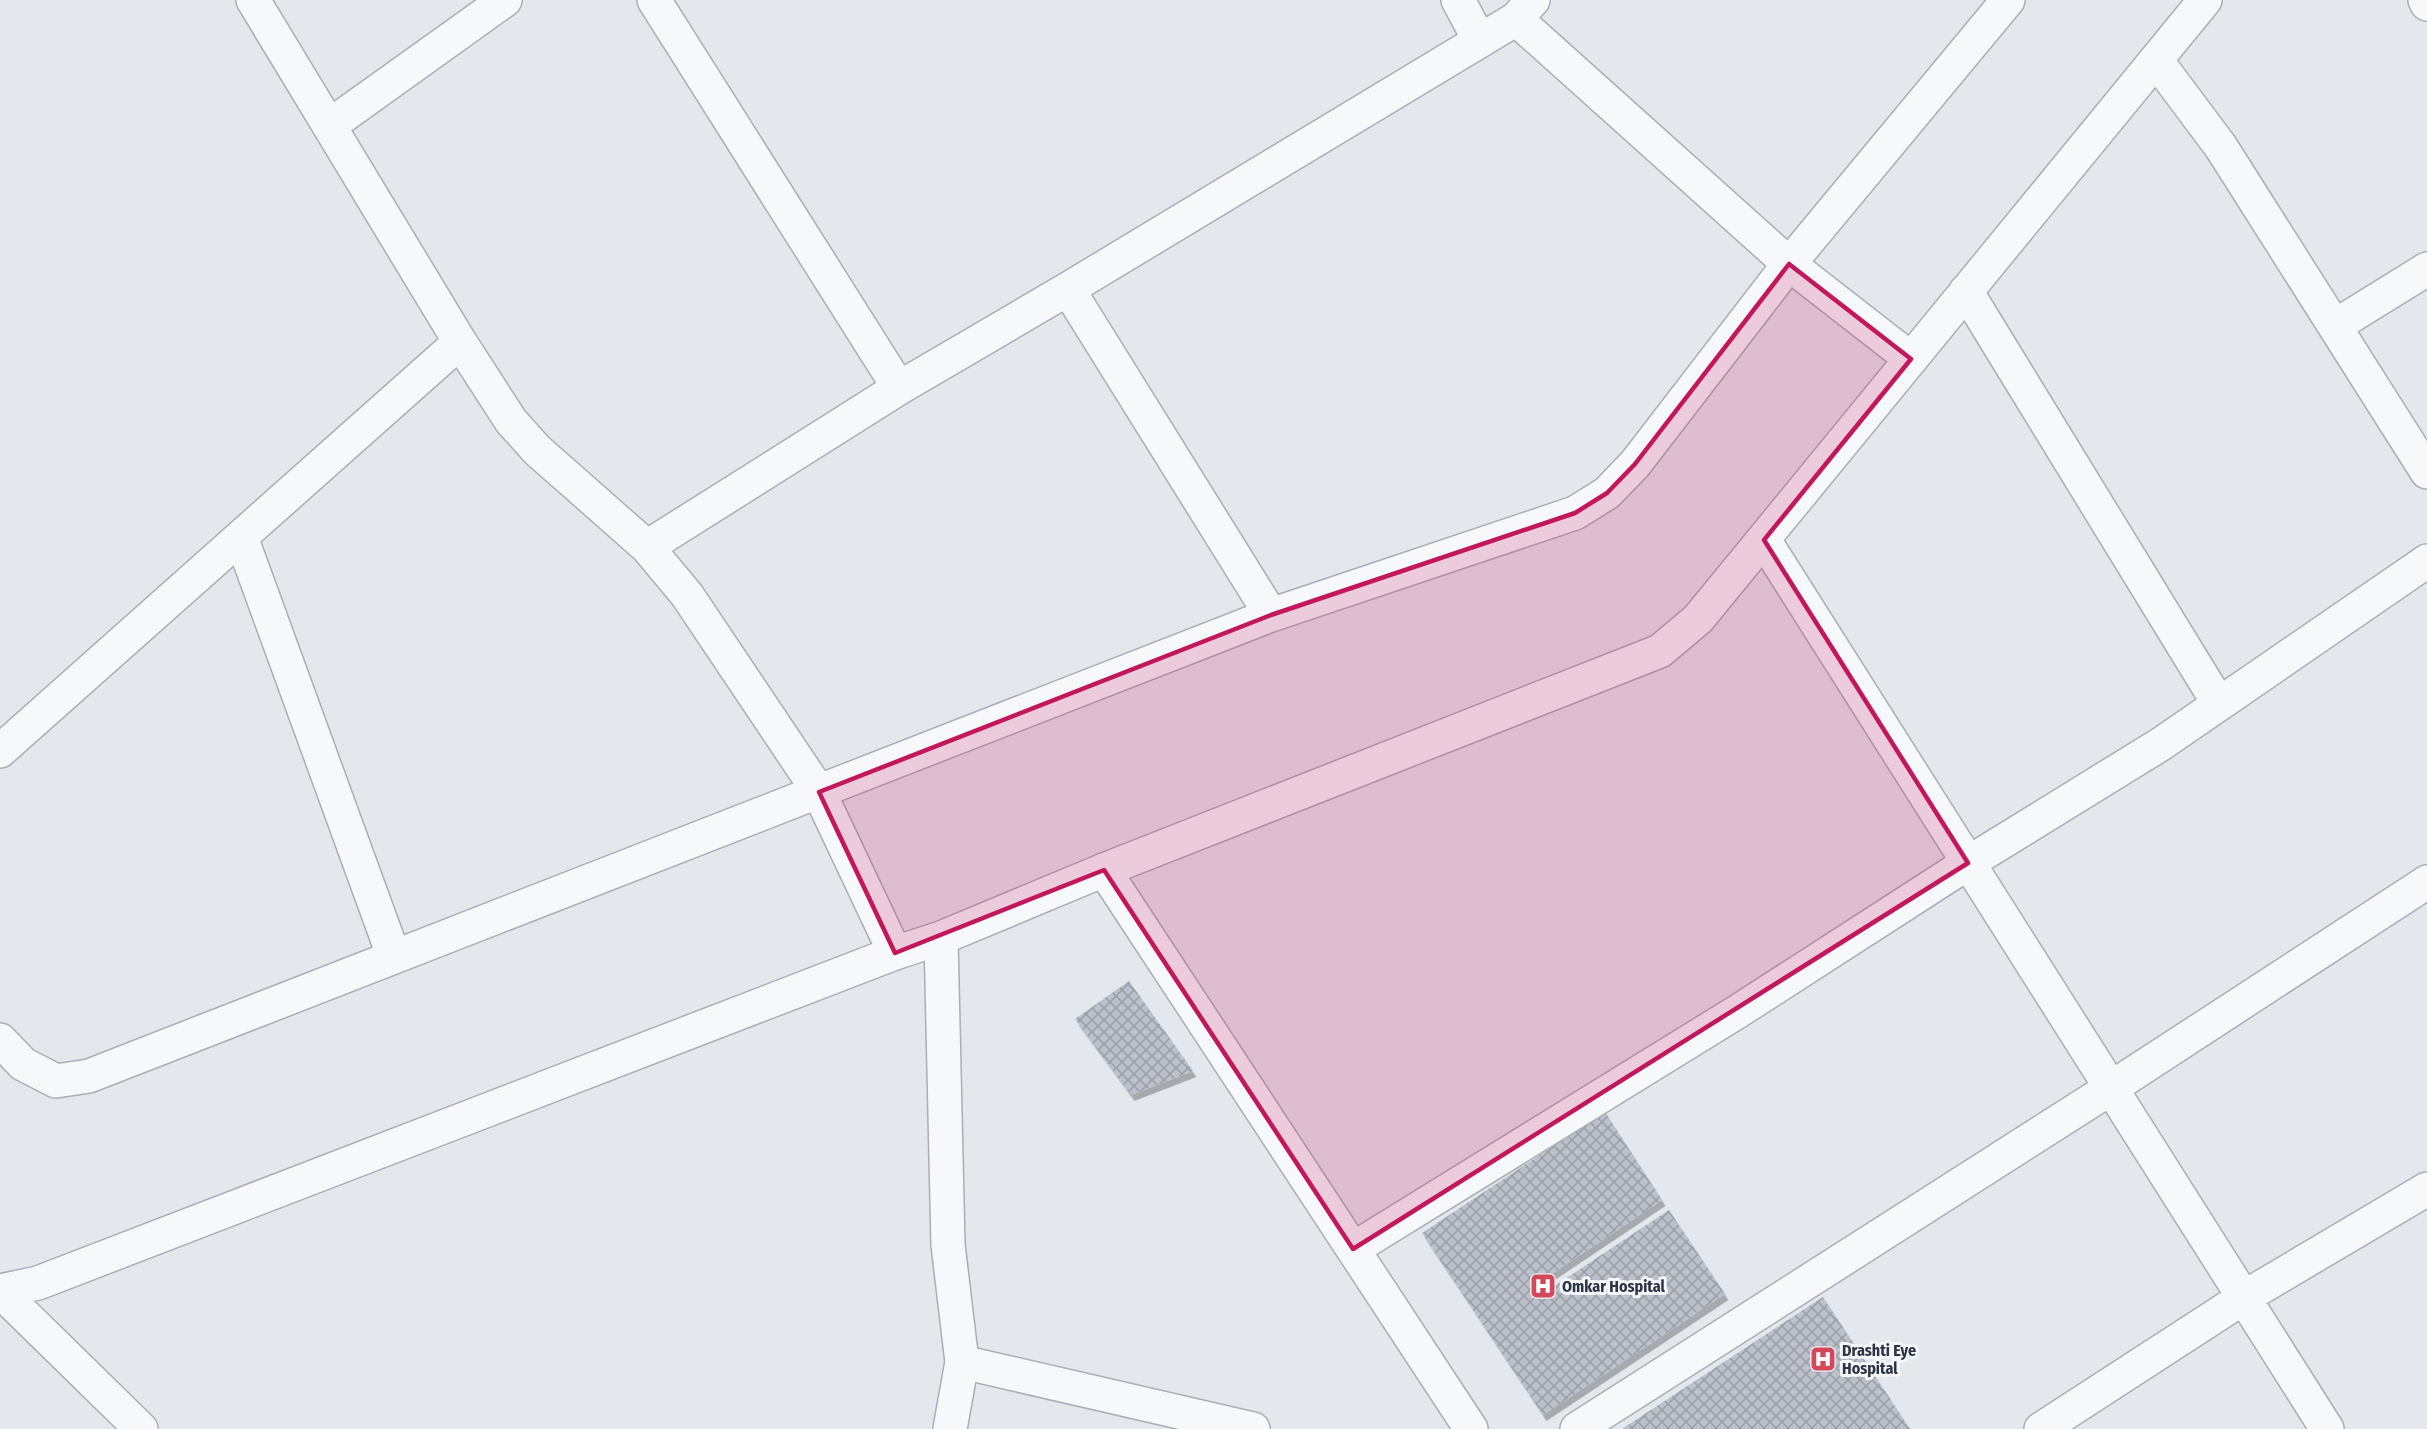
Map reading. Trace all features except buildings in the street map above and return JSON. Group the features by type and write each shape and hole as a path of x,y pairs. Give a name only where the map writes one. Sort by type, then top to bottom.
{"street":[{"path":"254,0 460,342 511,421 537,450 647,547 687,595 819,792 895,953"},
{"path":"329,126 505,0"},
{"path":"654,0 899,388"},
{"path":"1458,0 1480,41"},
{"path":"0,1040 23,1064 56,1081 89,1076 1271,615 1575,513 1607,493 1635,464 1789,264 2008,0"},
{"path":"0,1291 38,1283 895,953 941,938 1104,870 1660,651 1698,619 2205,0"},
{"path":"2425,0 2427,4"},
{"path":"647,547 899,388 1480,41 1525,10 1789,264 1911,359"},
{"path":"2156,60 2221,147 2427,472"},
{"path":"2335,326 2427,268"},
{"path":"1068,289 1271,615"},
{"path":"1966,291 2219,704"},
{"path":"0,751 460,342"},
{"path":"241,537 394,957"},
{"path":"1764,540 2327,1429"},
{"path":"1353,1249 1737,1012 1968,863 2161,744 2427,561"},
{"path":"1104,870 1471,1429"},
{"path":"1577,1429 2111,1088 2427,882"},
{"path":"941,938 948,1245 962,1362 950,1429"},
{"path":"2042,1429 2243,1298 2427,1189"},
{"path":"0,1291 141,1429"},
{"path":"962,1362 1253,1429"}],"highlighted area":[{"path":"1789,264 1911,359 1764,540 1968,863 1353,1249 1104,870 895,953 819,792 1271,615 1575,513 1607,493 1635,464"}],"place":[{"name":"Omkar Hospital","path":"1543,1286"},
{"name":"Drashti Eye Hospital","path":"1823,1359"}]}
